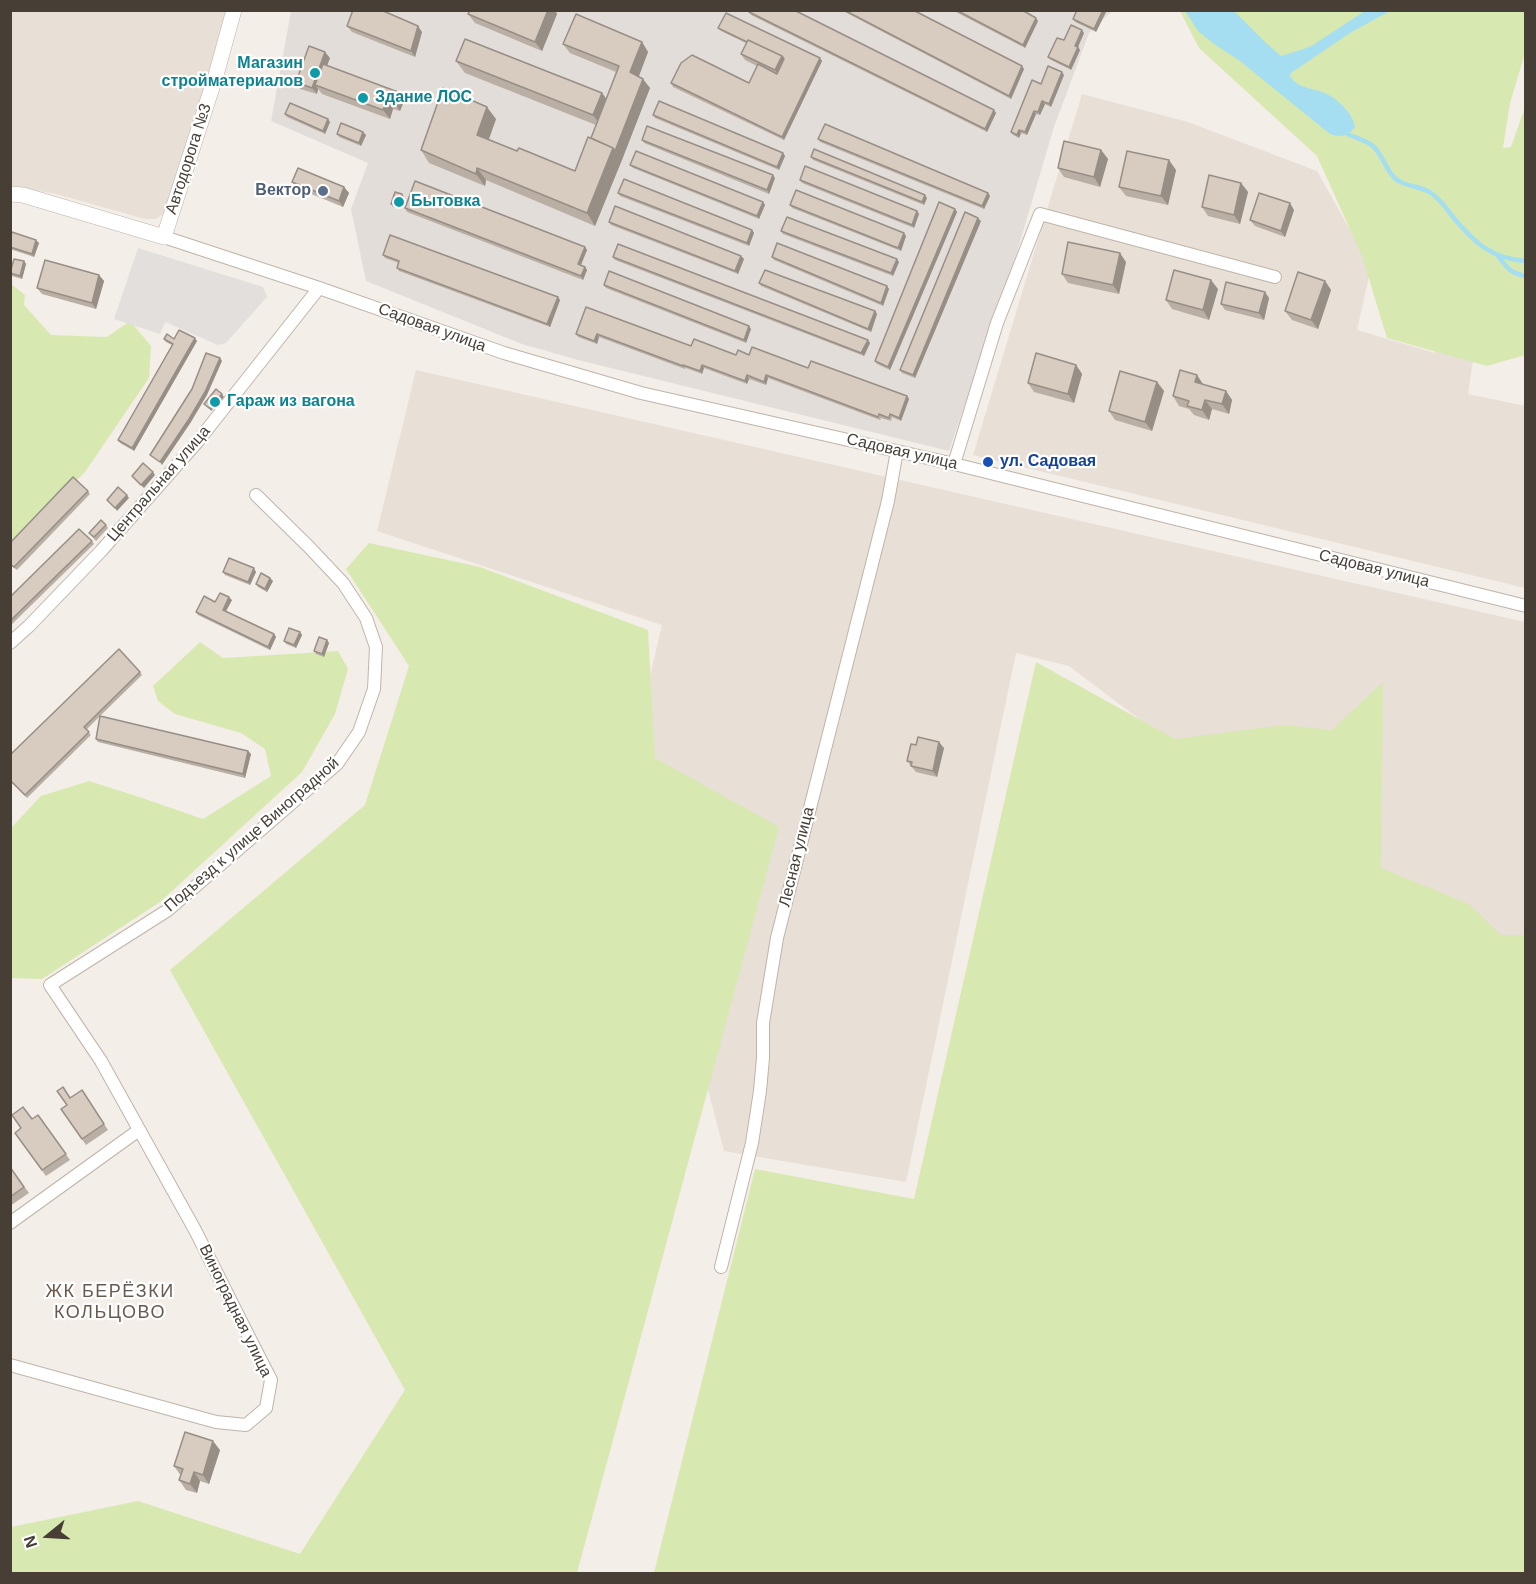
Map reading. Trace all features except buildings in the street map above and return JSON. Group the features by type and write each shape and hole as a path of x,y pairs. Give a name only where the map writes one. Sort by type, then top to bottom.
{"street":[{"name":"Автодорога №3","path":"164,237 216,75 234,10"},
{"path":"10,194 23,195 164,237"},
{"path":"954,464 997,323 1040,214 1275,277"},
{"name":"Садовая улица","path":"164,237 504,353 630,390 954,464 1526,606"},
{"name":"Центральная улица","path":"10,643 86,567 198,441 319,288"},
{"name":"Лесная улица","path":"721,1267 752,1143 763,1058 763,1023 777,938 888,501 897,451"},
{"name":"Подъезд к улице Виноградной","path":"50,985 168,910 337,764 359,732 374,689 376,647 366,618 343,583 256,495"},
{"name":"Виноградная улица","path":"10,1365 216,1422 246,1425 266,1408 271,1380 195,1230 101,1061 50,985"},
{"path":"10,1223 139,1130"}],"shaded area":[{"path":"10,11 226,11 203,96 164,213 156,219 145,219 56,194 11,186"},
{"path":"291,11 1112,11 1089,33 1054,127 1017,252 949,451 578,360 522,344 366,281 351,209 368,163 271,121"},
{"path":"1082,94 1188,122 1317,171 1371,267 1357,330 1435,353 1448,305 1480,313 1468,394 1525,406 1525,588 973,455"},
{"path":"138,248 263,287 267,297 226,343 218,345 165,322 160,334 114,319"},
{"path":"416,370 1525,622 1525,947 1437,944 1069,666 1016,653 906,1182 724,1151 686,1005 586,950 662,625 377,531"}],"green space":[{"path":"1180,11 1525,11 1525,53 1510,103 1503,148 1511,147 1525,107 1525,355 1487,366 1387,338 1362,256 1317,156 1199,48"},
{"path":"10,283 25,295 24,305 51,335 107,337 130,321 151,346 149,378 85,472 10,548"},
{"path":"369,543 480,567 648,630 655,758 779,827 577,1573 11,1573 11,1527 138,1501 300,1554 405,1390 170,970 365,805 409,666 346,569"},
{"path":"200,642 223,658 338,651 348,669 335,714 302,772 160,902 42,979 11,978 11,828 41,796 89,781 203,819 271,776 265,749 241,733 175,714 158,701 153,686"},
{"path":"1036,662 1175,739 1283,725 1332,730 1383,682 1381,868 1469,904 1501,935 1525,935 1525,1573 654,1573 755,1169 914,1199"}],"water":[{"path":"1185,11 1234,11 1281,56 1313,45 1365,11 1390,11 1350,33 1291,73 1290,76 1300,85 1325,93 1336,100 1347,110 1355,127 1344,135 1330,134 1240,61 1198,31"}],"waterway":[{"path":"1344,132 1373,146 1397,180 1434,195 1468,234 1484,248 1503,257 1526,261"},
{"path":"1498,256 1509,269 1526,276"}],"place":[{"name":"Магазин стройматериалов","path":"315,73"},
{"name":"Здание ЛОС","path":"363,98"},
{"name":"Вектор","path":"323,191"},
{"name":"Бытовка","path":"399,202"},
{"name":"Гараж из вагона","path":"215,402"},
{"name":"ул. Садовая","path":"988,462"}],"district":[{"name":"ЖК БЕРЁЗКИ КОЛЬЦОВО","path":"110,1302"}]}
